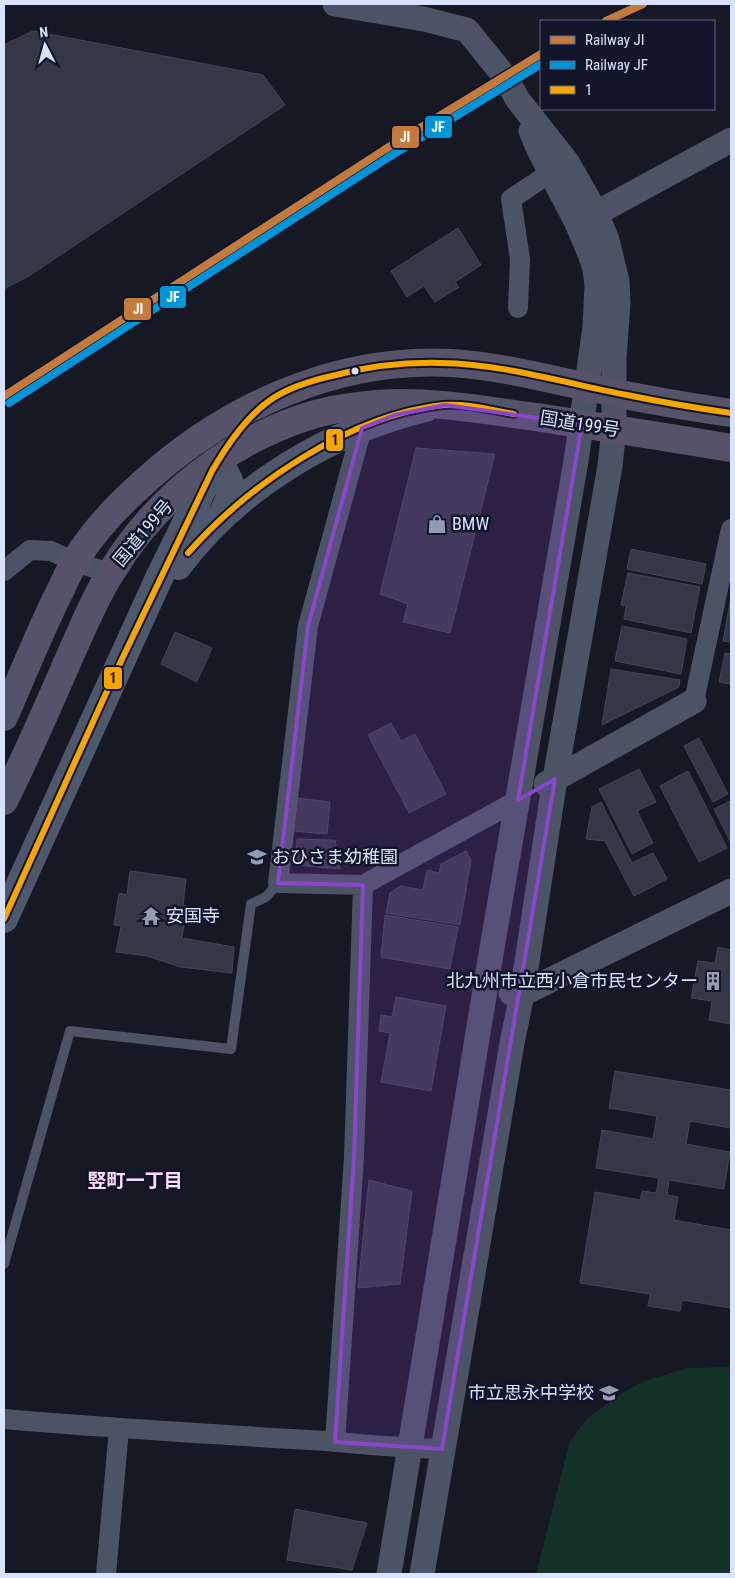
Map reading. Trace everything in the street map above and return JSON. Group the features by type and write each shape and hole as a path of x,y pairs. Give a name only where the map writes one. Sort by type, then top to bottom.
{"highway":[{"name":"国道199号","path":"4,717 75,562 95,532 122,502 164,464 210,431 243,412 296,387 382,365 452,363 543,377 614,393 731,413"},
{"path":"164,464 176,458 185,457 208,458 216,462 235,434 272,398"},
{"name":"国道199号","path":"4,801 85,623 110,573 129,545 155,512 185,485 216,462 255,438 313,414 346,408 379,404 445,405 482,408 731,448"}],"main road":[{"path":"216,521 250,492 285,468 362,428 395,416 445,405"},
{"path":"4,919 128,645 159,578 216,462 225,471 229,481 231,500 166,581 128,645"}],"street":[{"path":"335,4 424,19 467,30 505,77 518,100 539,150 558,167 586,218 608,240 617,281 614,429 608,476 555,779 522,994 512,1043 422,1574"},
{"path":"586,218 731,140"},
{"path":"518,308 520,259 510,199 558,167"},
{"path":"389,1574 582,424 595,327 597,285 590,254 586,218"},
{"path":"362,428 308,626 278,883 363,885 694,701 731,529"},
{"path":"4,571 30,550 51,551 75,562 110,573"},
{"path":"335,1442 354,1157 363,885"},
{"path":"486,990 522,994 731,890"},
{"path":"4,1419 120,1429 442,1449"},
{"path":"106,1574 120,1429"}],"lane":[{"path":"4,1264 70,1031 231,1049 251,904 266,897 278,883"}],"highlighted area":[{"path":"445,405 582,424 518,800 555,779 442,1449 335,1442 354,1157 363,885 278,883 308,626 362,428 395,415"}],"green space":[{"path":"731,1367 731,1574 536,1574 570,1441 588,1418 621,1394 642,1382 687,1368"}],"building":[{"path":"33,31 263,75 285,105 29,276 4,289 4,45"},
{"path":"458,228 481,265 455,282 459,287 435,302 424,286 407,297 391,271"},
{"name":"BMW","path":"416,448 495,454 450,633 403,622 408,604 380,594"},
{"path":"631,549 706,564 702,584 627,569"},
{"path":"628,573 700,587 691,633 624,619 626,606 621,605"},
{"path":"731,603 731,642 723,641"},
{"path":"622,626 687,639 681,674 615,661"},
{"path":"175,632 212,648 197,682 161,664"},
{"path":"725,653 731,654 731,684 719,682"},
{"path":"611,669 680,680 679,687 602,725"},
{"path":"391,723 401,741 415,734 446,794 409,813 368,735"},
{"path":"699,738 728,794 713,802 684,746"},
{"path":"639,769 656,802 637,811 653,843 632,854 599,789"},
{"path":"688,771 727,848 699,862 660,786"},
{"path":"297,798 330,802 327,834 294,831"},
{"path":"730,801 731,803 731,843 714,809"},
{"path":"601,802 632,863 653,853 667,879 634,896 605,841 586,839 592,807"},
{"path":"297,839 335,840 340,869 296,865"},
{"path":"466,851 471,860 460,925 386,913 390,893 401,886 423,890 427,870 439,873 441,864"},
{"name":"安国寺","path":"130,871 186,879 183,905 187,906 182,938 234,947 232,973 181,967 147,956 116,952 121,926 114,925 119,893 127,895"},
{"path":"385,915 458,927 450,969 381,957"},
{"name":"北九州市立西小倉市民センター","path":"718,947 731,950 731,1024 709,1020 712,1001 691,998 698,961 715,963"},
{"path":"396,997 446,1006 431,1091 381,1082 390,1033 379,1031 381,1015 392,1017"},
{"path":"615,1071 731,1090 731,1128 690,1121 686,1144 730,1152 724,1189 669,1180 667,1195 678,1197 674,1220 731,1230 731,1308 682,1300 680,1311 648,1306 650,1294 580,1283 595,1192 640,1200 642,1191 656,1193 659,1178 596,1168 602,1130 653,1139 657,1116 609,1108"},
{"path":"369,1180 412,1191 400,1284 358,1288"},
{"path":"295,1509 367,1523 352,1570 287,1560"}],"rail line":[{"name":"JI","path":"608,20 643,4"},
{"name":"JI","path":"4,396 384,150 540,55"},
{"name":"JF","path":"9,403 389,157 540,65"}],"transit line":[{"name":"1","path":"4,919 112,680 212,471 224,451 252,415 276,396 318,379 349,372 401,364 441,363 511,370 640,398 731,413"},
{"name":"1","path":"188,553 240,503 271,479 303,457 337,438 372,423 408,411 443,405 470,406 514,414"}],"place":[{"name":"BMW","path":"437,524"},
{"name":"おひさま幼稚園","path":"257,857"},
{"name":"安国寺","path":"151,916"},
{"name":"北九州市立西小倉市民センター","path":"713,981"},
{"name":"市立思永中学校","path":"609,1393"}],"district":[{"name":"竪町一丁目","path":"135,1180"}]}
